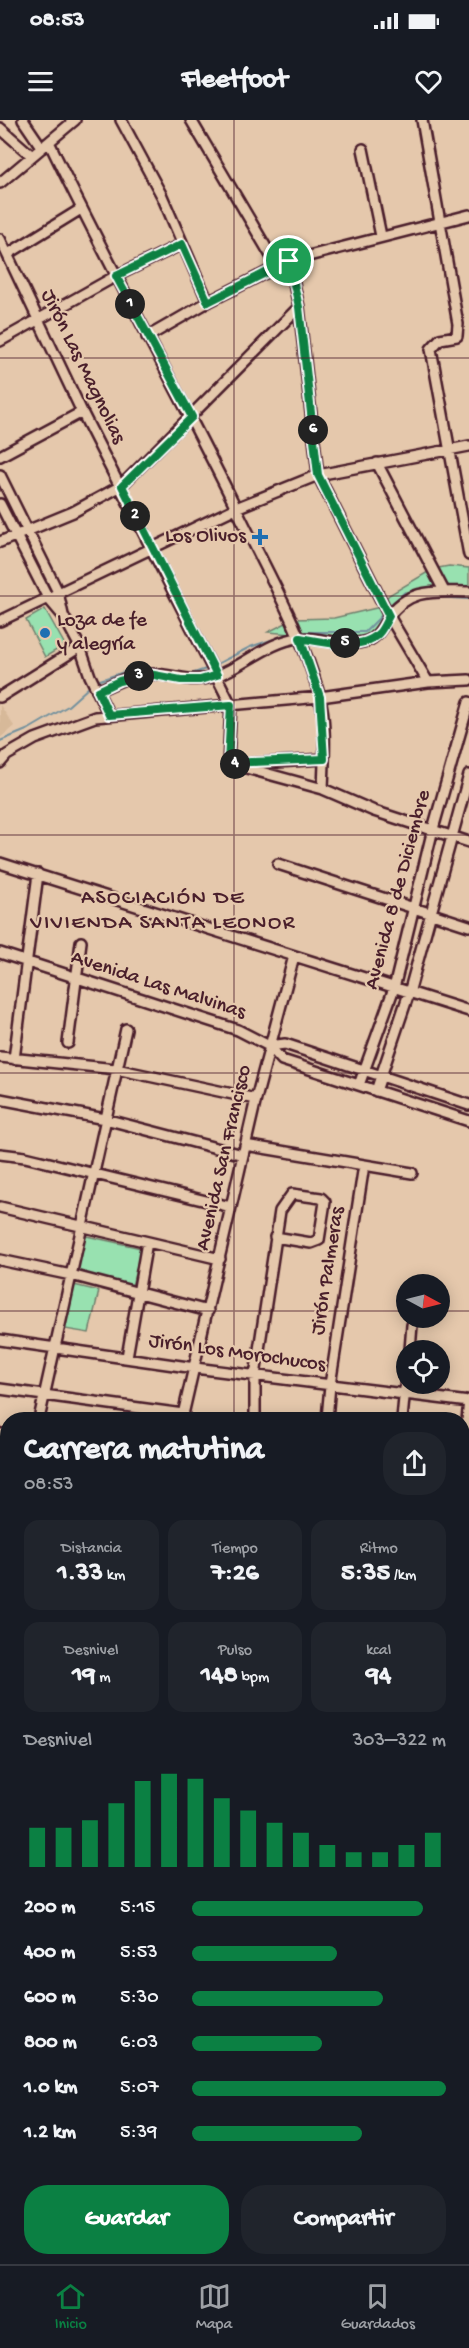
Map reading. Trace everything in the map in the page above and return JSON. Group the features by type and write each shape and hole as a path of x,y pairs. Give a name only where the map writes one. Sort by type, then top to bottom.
{"street":[{"path":"23,120 46,146 81,209 147,337 192,417 300,638 320,697 324,759 323,789"},
{"path":"0,183 75,120"},
{"path":"121,120 162,196 208,302"},
{"path":"191,120 277,266"},
{"path":"422,120 458,324 457,336 441,339 430,349 469,555"},
{"path":"0,128 32,156"},
{"path":"363,149 381,236"},
{"path":"8,254 81,209"},
{"path":"147,337 208,302 289,261 469,215"},
{"name":"Jirón Las Magnolias","path":"0,238 82,412 122,486 151,549 231,705 228,763 240,765"},
{"path":"0,341 116,276 182,244"},
{"path":"289,261 299,307 318,475 389,616 428,682"},
{"path":"0,542 73,512 122,486 299,307"},
{"path":"0,456 82,412"},
{"path":"0,621 236,508 318,475 469,446"},
{"path":"377,463 444,591"},
{"path":"0,476 58,592 63,617"},
{"path":"0,504 48,598 63,617 80,647 109,715"},
{"path":"98,691 119,681 149,674 181,680 200,680 217,675 284,642 300,638 350,643 368,640 380,633 389,616 403,600 416,594 444,591 469,592"},
{"path":"0,698 80,647"},
{"path":"0,763 7,755 35,739 86,719 109,715 320,697 428,682 469,680"},
{"name":"Avenida 8 de Diciembre","path":"359,1085 394,988 433,829 469,702"},
{"path":"240,765 324,759"},
{"path":"240,765 323,789 374,811 469,842"},
{"name":"Avenida 8 de Diciembre","path":"376,1091 409,993 469,775"},
{"path":"0,863 469,1011"},
{"path":"278,864 469,926"},
{"path":"14,1059 38,874"},
{"path":"68,1042 81,942"},
{"name":"Avenida Las Malvinas","path":"0,952 76,979 238,1030 269,1046 282,1060 469,1121"},
{"name":"Avenida San Francisco","path":"183,1412 256,1099 294,956"},
{"path":"41,1412 126,1029"},
{"name":"Avenida Las Malvinas","path":"269,1046 285,1044 469,1105"},
{"path":"0,1057 116,1069 256,1099"},
{"path":"0,1099 105,1119 243,1155"},
{"path":"245,1145 411,1173"},
{"path":"0,1154 93,1173 231,1207"},
{"name":"Jirón Palmeras","path":"328,1412 364,1165"},
{"path":"255,1412 255,1376 275,1237 280,1211 292,1194 321,1198 325,1202 319,1240 311,1243 275,1237"},
{"path":"0,1207 220,1259"},
{"path":"127,1357 136,1294 147,1242"},
{"path":"0,1260 71,1275 136,1294 208,1311"},
{"name":"Jirón Los Morochucos","path":"0,1340 195,1368 396,1393"},
{"path":"0,1389 152,1412"},
{"path":"403,1412 405,1394"},
{"name":"Jirón Los Morochucos","path":"405,1394 469,1401"}],"shaded area":[{"path":"0,705 14,726 0,738"}],"green space":[{"path":"449,566 469,568 469,594 436,589 400,606 390,623 362,640 268,632 294,619 334,618 376,608 389,595 433,569"},
{"name":"Loza de fe y alegría","path":"45,609 65,645 45,657 26,620"},
{"path":"82,1235 141,1248 132,1286 75,1271"},
{"path":"74,1285 99,1291 89,1333 65,1329"}],"waterway":[{"path":"390,605 405,592"},
{"path":"433,597 469,599"},
{"path":"305,632 365,632 381,616"},
{"path":"219,663 250,647 289,634"},
{"path":"188,675 206,669"},
{"path":"100,680 124,672 153,670"},
{"path":"0,741 29,729 68,706 88,688"}],"place":[{"name":"Los Olivos","path":"260,537"},
{"name":"Loza de fe y alegría","path":"45,633"}],"district":[{"name":"ASOCIACIÓN DE VIVIENDA SANTA LEONOR","path":"163,912"}],"route":[{"path":"182,244 208,302 289,261 299,307 318,475 389,616 380,633 368,640 350,643 300,638 320,697 324,759 240,765 228,763 231,705 109,715 98,691 119,681 149,674 181,680 200,680 217,675 151,549 122,486 192,417 116,276 182,244"}]}
